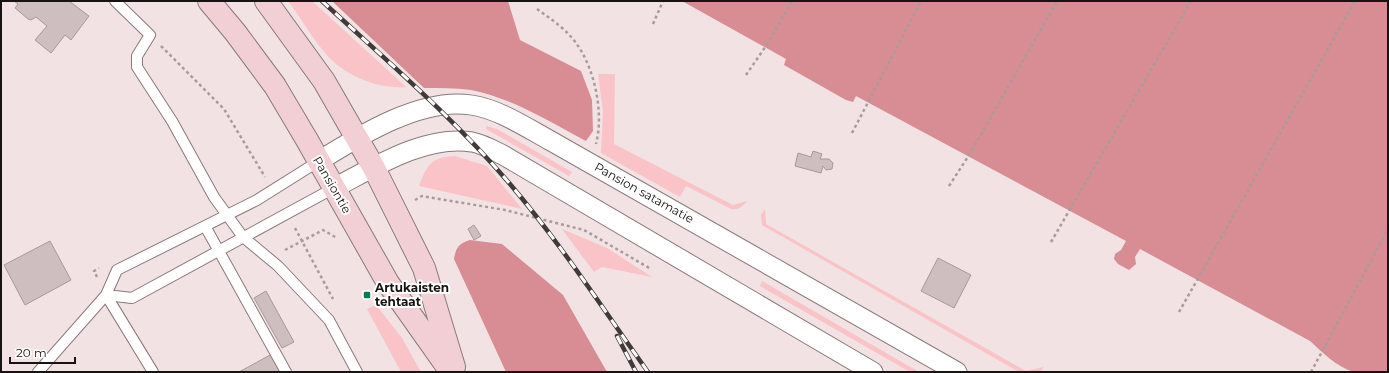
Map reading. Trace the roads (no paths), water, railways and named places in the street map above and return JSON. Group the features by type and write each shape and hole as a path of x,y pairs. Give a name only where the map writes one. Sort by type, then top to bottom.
{"street":[{"name":"Pansiontie","path":"209,1 256,59 334,188 388,283 451,372"},
{"path":"266,1 324,81 374,168 424,268 456,372"},
{"name":"Pansion satamatie","path":"318,161 385,123 411,114 444,105 471,105 492,111 518,123 588,162 957,372"},
{"path":"334,188 405,153 432,144 455,141 482,145 503,155 873,372"}],"lane":[{"path":"115,1 150,36 137,56 137,67 172,121 214,197 243,237 270,258 328,320 357,372"},
{"path":"38,372 106,295 117,270 228,215 273,190 318,161"},
{"path":"106,295 132,298 334,188"},
{"path":"205,226 286,372"},
{"path":"106,295 153,372"}],"railway":[{"path":"322,1 443,113 510,184 564,253 648,372"},
{"path":"617,336 636,372"}],"place":[{"name":"Artukaisten tehtaat","path":"367,295"}]}
